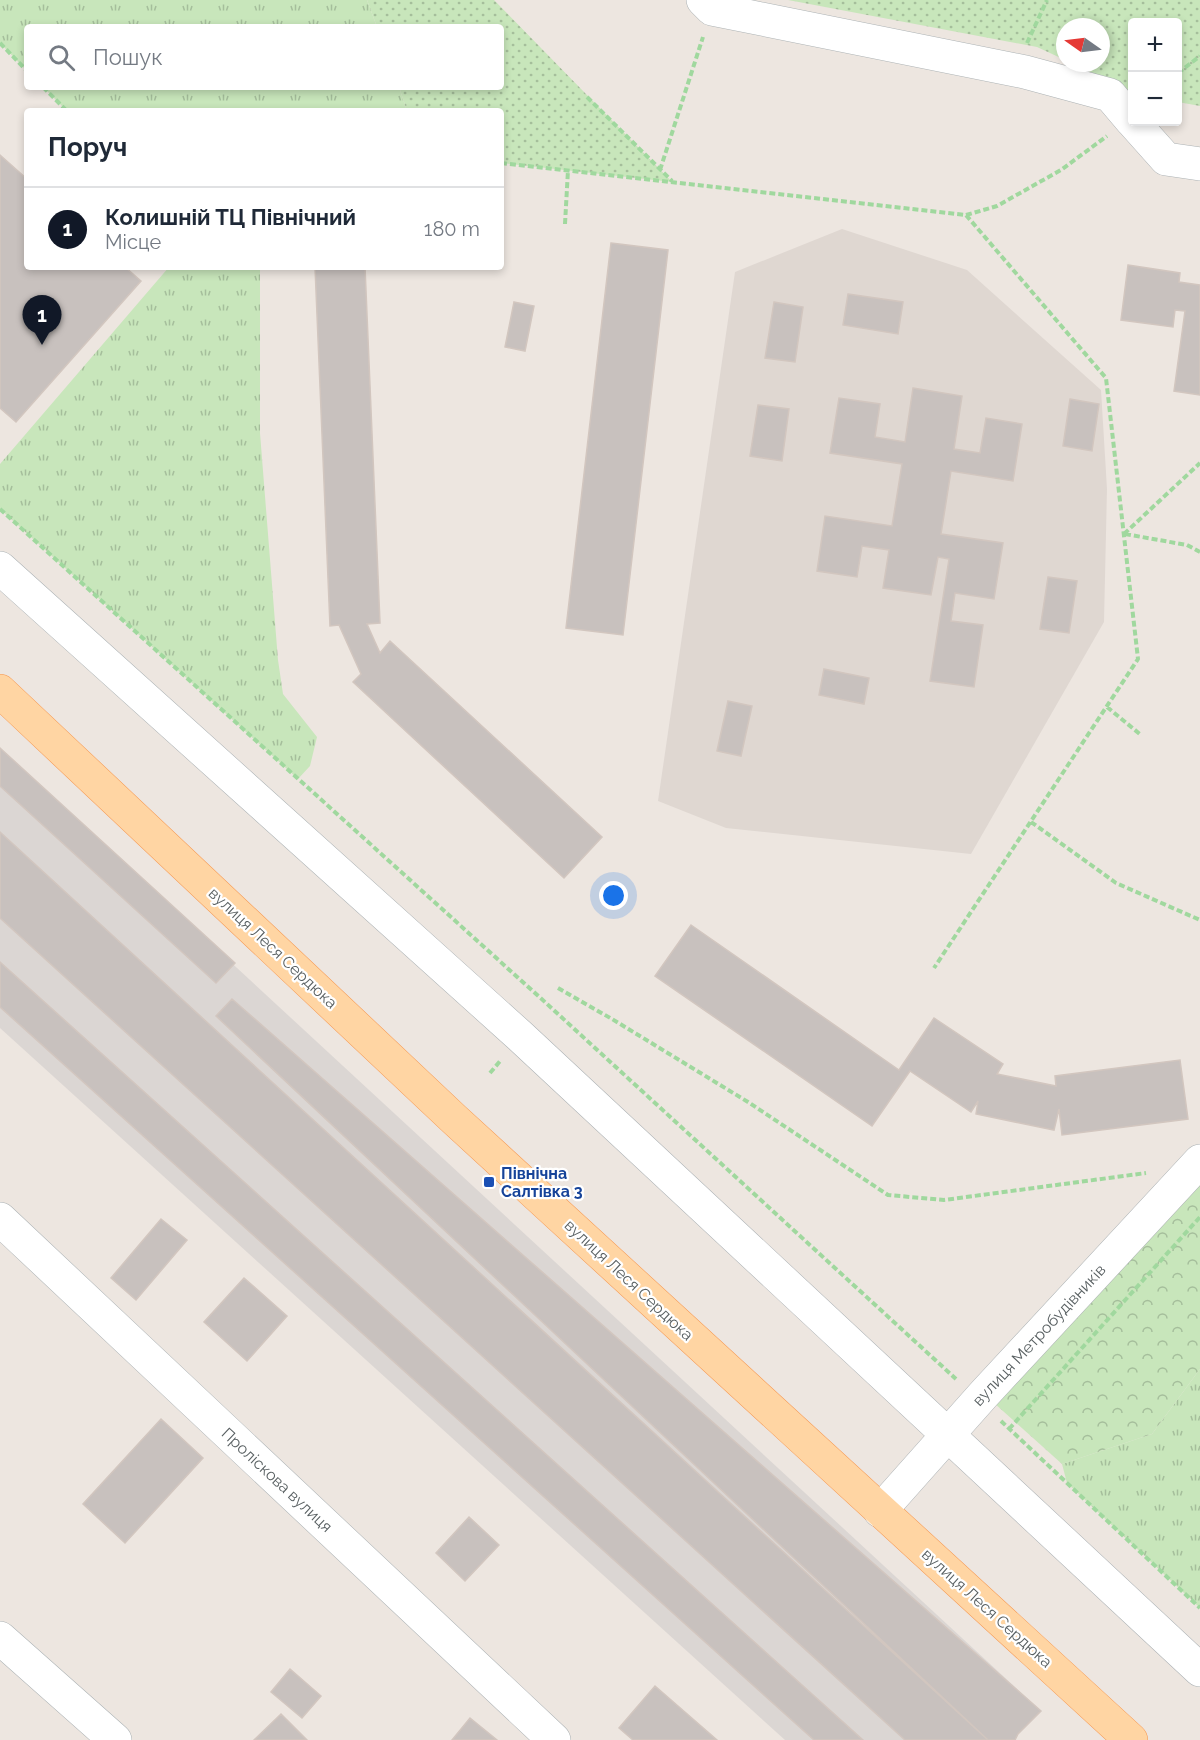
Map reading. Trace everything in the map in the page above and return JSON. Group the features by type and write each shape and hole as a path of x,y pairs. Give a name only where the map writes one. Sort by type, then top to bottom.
{"main road":[{"name":"вулиця Леся Сердюка","path":"0,691 454,1119 1131,1740"}],"street":[{"path":"708,5 1025,72 1110,94 1128,115"},
{"path":"1137,126 1166,159 1200,164"},
{"path":"0,568 520,1036 1200,1670"},
{"name":"вулиця Метробудівників","path":"880,1511 978,1400 1197,1164"},
{"name":"Проліскова вулиця","path":"0,1219 554,1740"},
{"path":"0,1638 115,1740"}],"path":[{"path":"1027,45 1047,0"},
{"path":"660,170 708,5"},
{"path":"0,43 24,67"},
{"path":"1179,72 1200,56"},
{"path":"46,90 64,108"},
{"path":"587,97 672,182"},
{"path":"504,163 966,215 997,206 1061,170 1128,121"},
{"path":"565,224 568,170"},
{"path":"934,968 1138,659 1106,378 966,215"},
{"path":"1124,534 1200,463"},
{"path":"0,509 564,1019 1200,1608"},
{"path":"1124,534 1187,545 1200,552"},
{"path":"1107,707 1141,735"},
{"path":"1031,822 1116,882 1200,920"},
{"path":"558,988 748,1102 888,1195 944,1200 1197,1164"},
{"path":"1009,1429 1200,1217"}],"shaded area":[{"path":"842,229 967,270 1101,390 1107,489 1104,622 971,854 726,828 658,801 735,272"},
{"path":"0,749 1041,1711 1012,1740 785,1740 0,1028"}],"green space":[{"path":"0,0 367,0 376,24 24,24 24,68 0,43"},
{"path":"367,0 494,0 672,182 504,163 504,108 406,108 400,90 504,90 504,24 376,24"},
{"path":"788,0 1200,0 1200,106 1182,103 1182,18 1128,18 1128,90 1091,72 1110,72 1110,18 1056,18 1056,56 1037,47"},
{"path":"46,90 400,90 406,108 64,108"},
{"path":"166,270 260,270 260,433 278,660 283,694 317,737 310,766 298,779 0,509 0,464"},
{"path":"1200,1161 1200,1369 1152,1434 1062,1464 984,1394"},
{"path":"1200,1369 1200,1608 1067,1483 1062,1464 1152,1434"}],"building":[{"path":"0,155 24,176 24,270 128,270 141,281 16,422 0,408"},
{"path":"611,243 668,250 623,635 566,628"},
{"path":"1128,265 1180,273 1179,282 1200,285 1200,395 1174,391 1185,311 1175,310 1173,327 1121,320"},
{"path":"315,270 365,270 380,623 367,624 380,653 390,641 602,837 564,878 353,682 361,674 339,625 330,626"},
{"path":"848,294 903,302 898,334 843,325"},
{"path":"514,302 534,306 525,351 505,347"},
{"path":"774,302 803,307 795,362 765,358"},
{"path":"913,388 962,396 954,449 980,453 986,418 1022,424 1013,481 951,471 941,534 1003,543 994,599 955,593 951,621 983,625 974,687 930,681 949,559 938,557 931,595 883,588 889,550 862,546 857,577 817,571 825,516 892,526 902,464 830,453 839,398 880,404 875,437 905,442"},
{"path":"1070,399 1099,404 1092,451 1063,446"},
{"path":"758,405 789,409 782,461 750,456"},
{"path":"1048,577 1077,581 1069,633 1040,629"},
{"path":"824,669 869,678 864,704 819,695"},
{"path":"728,701 752,706 741,756 717,751"},
{"path":"0,748 235,963 216,983 0,786"},
{"path":"0,832 988,1740 905,1740 0,918"},
{"path":"691,925 899,1070 934,1018 1003,1064 997,1074 1056,1086 1055,1076 1180,1060 1188,1119 1062,1135 1059,1109 1054,1130 976,1114 978,1101 971,1112 910,1071 872,1126 655,976"},
{"path":"0,962 863,1740 814,1740 0,1007"},
{"path":"232,999 1041,1711 1015,1740 988,1740 216,1016"},
{"path":"161,1219 187,1240 136,1300 111,1278"},
{"path":"244,1278 287,1316 247,1361 204,1322"},
{"path":"161,1419 203,1458 125,1543 83,1504"},
{"path":"469,1517 499,1545 465,1581 436,1553"},
{"path":"290,1669 321,1696 302,1718 271,1692"},
{"path":"655,1686 717,1740 633,1740 619,1728"},
{"path":"281,1714 307,1740 254,1740"},
{"path":"470,1718 497,1740 452,1740"}],"place":[{"name":"Колишній ТЦ Північний","path":"42,345"},
{"name":"Північна Салтівка 3","path":"489,1182"}]}
